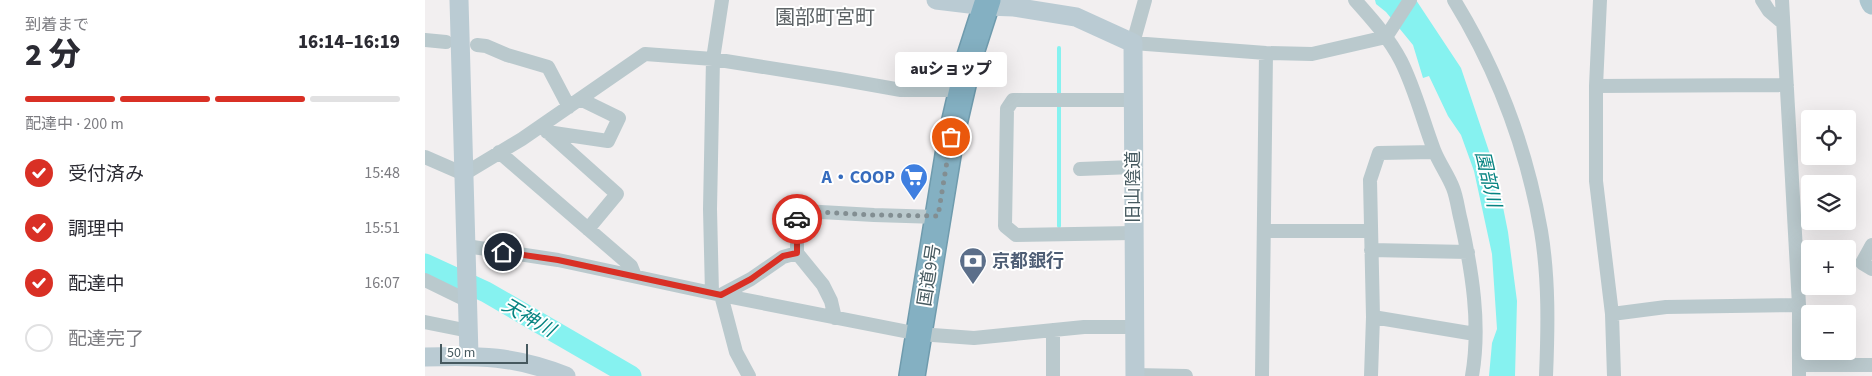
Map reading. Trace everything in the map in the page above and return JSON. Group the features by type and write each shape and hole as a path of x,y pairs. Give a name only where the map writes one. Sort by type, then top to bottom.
{"highway":[{"name":"国道9号","path":"912,376 951,137 961,90 987,3"}],"main road":[{"path":"1870,0 1872,4"}],"street":[{"path":"459,0 469,356"},
{"path":"722,0 713,59 710,208 716,294 736,352 749,376"},
{"path":"936,0 987,3 1036,9 1076,17 1133,42 1266,53 1311,54 1389,33 1410,0"},
{"name":"旧山陰道","path":"1135,375 1133,42 1145,0"},
{"path":"1355,0 1389,33 1417,101 1435,152 1453,188 1468,252 1474,290 1475,334 1472,376"},
{"path":"1454,0 1493,73 1513,125 1526,167 1541,231 1545,265 1548,324 1545,376"},
{"path":"1600,0 1596,86 1596,181 1612,314 1614,376"},
{"path":"1762,0 1769,11 1783,23"},
{"path":"1782,0 1799,305 1799,371 1872,365"},
{"path":"425,40 446,42"},
{"path":"477,45 486,46 507,55 548,67 574,103 619,118 609,142 544,129"},
{"path":"1262,376 1266,53"},
{"path":"464,174 499,152 544,129 574,103 645,54 713,59 839,78 901,90 961,90"},
{"path":"1596,86 1787,85"},
{"path":"1133,100 1013,100 1007,109 1005,226 1016,235 1133,233"},
{"path":"544,129 617,194 588,229"},
{"path":"499,152 631,266 635,276"},
{"path":"1371,376 1373,317 1370,180 1379,153 1435,152"},
{"path":"425,157 464,174"},
{"path":"1080,169 1133,167"},
{"path":"835,318 831,301 823,285 797,253 797,215 803,211 938,216"},
{"path":"1264,231 1371,231"},
{"path":"1872,244 1863,263 1872,269"},
{"path":"466,246 558,260 716,294 919,334 974,338 1084,327 1134,328"},
{"path":"1371,250 1468,252"},
{"path":"716,294 751,279 783,256 797,253"},
{"path":"425,280 468,293"},
{"path":"1612,314 1666,307 1799,305"},
{"path":"1373,317 1475,334"},
{"path":"425,322 469,331"},
{"path":"1053,330 1053,376"},
{"path":"425,357 469,356 513,360 540,366 566,376"},
{"path":"1135,375 1186,376"}],"water":[{"name":"園部川","path":"1375,0 1416,0 1461,68 1496,172 1508,232 1517,301 1515,376 1489,376 1492,343 1497,329 1492,254 1474,171 1461,135 1448,116 1429,76 1423,78 1413,45 1386,12 1376,4"}],"waterway":[{"path":"1059,48 1059,96"},
{"path":"1059,103 1059,226"},
{"name":"天神川","path":"425,264 486,292 631,376"}],"way so far":[{"path":"797,219 797,215 803,211 938,216 951,137"}],"place":[{"name":"auショップ","path":"951,137"},
{"name":"A・COOP","path":"914,201"},
{"name":"京都銀行","path":"973,285"}],"district":[{"name":"園部町宮町","path":"825,17"}],"route":[{"path":"503,252 558,260 721,295 751,279 783,256 797,253 797,219"}]}
